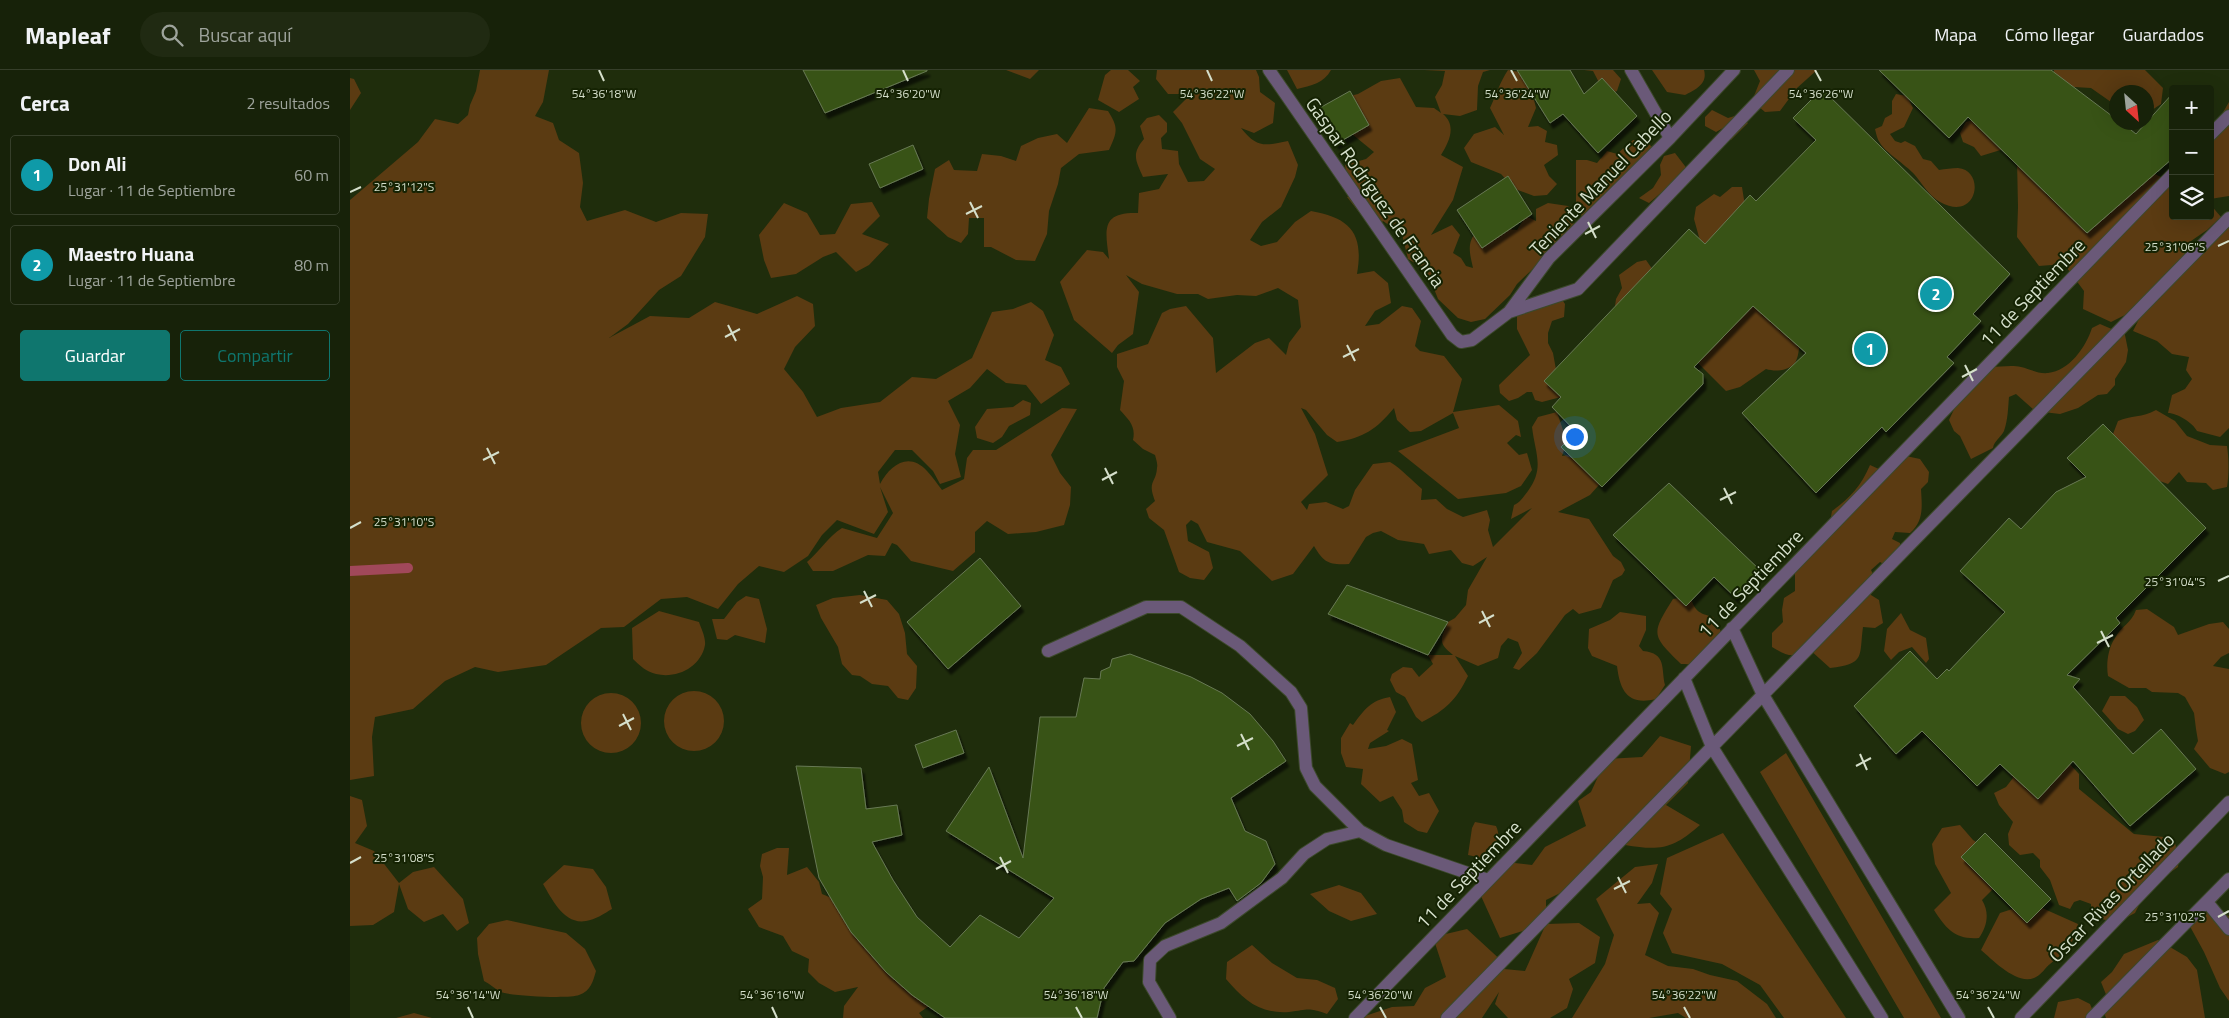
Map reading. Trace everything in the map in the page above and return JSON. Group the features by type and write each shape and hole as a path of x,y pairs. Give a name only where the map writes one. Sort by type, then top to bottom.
{"street":[{"name":"Gaspar Rodríguez de Francia","path":"1269,70 1452,335 1461,342 1472,340 1509,312"},
{"path":"1631,70 1670,138"},
{"name":"Teniente Manuel Cabello","path":"1509,312 1549,258 1670,138 1734,70"},
{"path":"1509,312 1578,289 1788,70"},
{"path":"2214,131 2229,116"},
{"name":"11 de Septiembre","path":"1355,1018 2172,175"},
{"path":"1447,1018 2229,218"},
{"path":"1048,651 1146,607 1181,607 1240,646 1291,692 1301,708 1306,768 1315,786 1360,831 1386,844 1488,880"},
{"path":"1732,628 1763,695 1959,1018"},
{"path":"1684,678 1712,747 1882,1018"},
{"name":"Óscar Rivas Ortellado","path":"2021,1018 2229,802"},
{"path":"1170,1018 1149,982 1150,960 1165,946 1221,923 1282,878 1304,854 1327,839 1360,831"},
{"path":"2092,1018 2229,879"},
{"path":"2207,902 2229,929"}],"shaded area":[{"path":"480,70 549,70 543,102 535,116 553,123 559,140 579,153 583,183 580,207 587,221 625,210 656,222 681,213 708,214 705,237 681,276 659,290 628,324 609,338 650,316 689,318 715,302 757,314 797,296 813,304 815,326 795,347 784,369 803,392 817,417 841,408 880,402 912,377 936,379 972,358 992,312 1013,309 1031,302 1043,311 1054,335 1045,360 1061,367 1070,384 1041,404 1026,385 1006,383 987,369 970,388 948,401 960,425 955,454 961,477 940,484 933,471 912,450 895,450 878,472 880,484 895,466 907,461 913,462 927,471 942,490 964,479 967,458 973,450 996,450 1062,408 1077,409 1051,455 1060,473 1071,487 1070,505 1064,525 1036,532 1008,534 987,521 975,532 975,552 953,571 911,561 897,545 892,543 885,556 868,555 833,571 813,571 807,562 842,528 877,538 893,513 880,487 888,512 874,534 837,520 822,535 808,556 784,572 759,566 738,584 718,609 687,597 661,599 624,627 601,628 546,665 498,672 475,667 445,681 413,709 375,717 372,737 374,776 350,780 350,200 418,142 435,119 458,124 468,115 476,91"},
{"path":"1006,70 1039,70 1030,79"},
{"path":"1111,70 1128,70 1140,81 1133,87 1139,99 1119,112 1098,100 1105,75"},
{"path":"1157,70 1256,70 1259,77 1260,92 1275,103 1273,123 1254,133 1241,128 1252,139 1262,144 1288,141 1298,165 1295,177 1281,207 1262,222 1250,240 1261,246 1277,242 1295,222 1311,211 1325,214 1345,223 1352,230 1356,238 1359,260 1357,274 1374,271 1388,283 1391,303 1375,311 1365,326 1379,324 1402,306 1412,308 1421,321 1415,346 1420,351 1444,356 1462,379 1453,412 1499,405 1518,421 1521,437 1516,435 1507,443 1519,455 1527,453 1532,470 1521,486 1506,493 1458,499 1398,451 1459,428 1453,413 1421,431 1410,432 1397,420 1394,408 1382,422 1369,431 1354,438 1337,442 1327,435 1306,410 1301,408 1315,434 1328,475 1301,502 1307,510 1309,504 1326,502 1343,509 1349,506 1355,490 1373,464 1390,462 1422,489 1421,500 1436,499 1447,509 1463,517 1487,510 1490,520 1488,530 1493,547 1532,508 1511,519 1514,505 1528,491 1533,483 1538,467 1532,427 1538,417 1557,412 1567,442 1562,456 1568,455 1607,476 1590,495 1558,512 1589,519 1613,556 1621,562 1625,570 1622,575 1613,580 1601,608 1579,614 1573,609 1565,615 1537,653 1519,670 1513,668 1522,653 1518,642 1508,638 1501,646 1498,658 1478,666 1455,656 1468,676 1450,704 1422,722 1416,717 1405,697 1396,692 1390,680 1392,674 1403,667 1412,668 1419,677 1433,664 1428,655 1453,655 1444,647 1442,640 1444,633 1448,622 1455,618 1466,605 1468,590 1487,557 1473,566 1462,563 1451,550 1429,554 1424,544 1398,540 1381,531 1366,537 1349,564 1328,562 1314,546 1293,574 1272,581 1240,551 1207,542 1198,524 1191,520 1186,525 1188,541 1209,552 1213,568 1204,580 1190,578 1179,572 1164,530 1149,518 1146,509 1155,501 1152,486 1157,462 1155,455 1143,449 1133,440 1133,427 1120,410 1124,381 1117,367 1117,354 1148,344 1162,313 1170,309 1186,306 1213,338 1216,373 1255,343 1269,338 1286,355 1289,343 1301,327 1298,300 1278,288 1256,296 1237,295 1208,299 1198,294 1177,294 1142,284 1126,275 1139,292 1133,334 1118,345 1112,353 1074,320 1060,282 1087,250 1103,252 1109,259 1108,224 1117,216 1126,213 1138,213 1139,193 1159,189 1168,174 1143,177 1138,166 1136,153 1144,139 1140,126 1147,118 1159,115 1167,123 1167,132 1161,138 1162,149 1178,151 1179,164 1188,182 1204,181 1215,169 1200,159 1182,123 1173,112 1191,94 1168,94 1156,79"},
{"path":"1287,70 1331,70 1321,81 1297,89"},
{"path":"1424,70 1490,70 1483,72 1478,86 1477,110 1460,116 1443,114 1451,129 1447,145 1441,155 1463,167 1453,200 1431,235 1452,225 1460,235 1453,253 1461,258 1466,266 1473,268 1470,244 1477,231 1517,230 1526,216 1536,221 1536,209 1548,203 1568,206 1576,217 1570,233 1517,284 1510,295 1485,319 1471,322 1458,318 1438,299 1429,276 1422,267 1408,259 1402,234 1383,221 1374,231 1347,197 1358,192 1347,179 1345,165 1366,159 1374,152 1352,134 1342,98 1358,94 1381,81 1400,78 1416,107 1434,108 1441,113 1435,97 1442,85 1445,71"},
{"path":"1508,70 1531,74 1531,87 1536,108 1528,127 1538,126 1547,131 1545,142 1557,145 1558,155 1544,165 1549,176 1557,184 1547,195 1534,196 1515,189 1501,174 1471,162 1464,148 1474,134 1495,127 1504,135 1490,108"},
{"path":"1584,70 1613,70 1621,79 1617,91 1606,96 1593,71"},
{"path":"1652,70 1704,70 1705,75 1700,86 1685,95 1667,92"},
{"path":"1754,70 1817,70 1797,88 1780,111 1765,112 1752,101 1760,81"},
{"path":"2054,70 2145,70 2163,88 2161,104 2154,109 2154,85 2109,85 2109,101 2091,88 2074,87 2054,77"},
{"path":"350,78 354,79 361,93 350,110"},
{"path":"1896,94 1907,96 1913,108 1904,127 1890,134 1895,141 1901,143 1905,141 1915,146 1923,159 1931,161 1939,170 1958,168 1967,171 1975,185 1974,194 1970,201 1963,206 1953,207 1936,199 1914,174 1886,150 1879,141 1875,129 1882,126 1885,118 1892,114 1892,101"},
{"path":"2229,102 2229,196 2214,198 2214,130"},
{"path":"1089,108 1108,111 1116,130 1114,139 1109,150 1079,154 1061,168 1049,211 1047,234 1035,261 1016,260 991,247 984,247 984,218 969,218 968,234 961,243 948,237 927,218 935,169 949,160 954,170 977,171 982,154 1001,156 1016,161 1021,146 1038,138 1057,134 1067,143"},
{"path":"1712,110 1728,118 1738,115 1748,123 1731,140 1725,127 1716,132 1705,126 1705,117"},
{"path":"1995,114 2007,148 1981,156 1974,147 1963,142 1960,133 1966,122"},
{"path":"1633,140 1645,140 1652,147 1648,151 1642,170 1583,219 1576,204 1576,160 1587,160 1597,163 1607,151 1617,154"},
{"path":"1675,153 1688,170 1649,203 1639,198 1653,188 1661,175 1660,165 1664,156"},
{"path":"2017,160 2155,174 2169,181 2169,220 2214,220 2214,209 2221,217 2191,241 2182,258 2125,315 2111,322 2083,309 2084,291 2064,264 2039,266 2017,237"},
{"path":"1732,187 1742,187 1745,206 1702,248 1694,219 1696,207 1714,194 1720,197"},
{"path":"872,202 880,216 862,234 889,244 869,265 856,272 836,252 823,257 796,274 771,278 764,260 759,235 784,203 807,213 820,235 835,234 851,204"},
{"path":"2229,221 2229,428 2220,437 2197,431 2184,419 2168,413 2172,395 2185,389 2192,379 2186,370 2189,357 2172,354 2157,341 2133,331 2143,311"},
{"path":"1646,260 1655,273 1633,318 1615,306 1616,299 1622,288 1619,275 1637,262"},
{"path":"1561,298 1565,304 1564,317 1552,321 1548,333 1548,343 1553,353 1561,397 1542,402 1535,400 1532,392 1527,392 1509,401 1500,393 1499,385 1530,355 1517,329 1517,316"},
{"path":"1758,300 1801,340 1797,359 1787,369 1766,369 1740,387 1726,391 1696,361"},
{"path":"2100,324 2121,333 2124,330 2128,350 2126,362 2115,379 2115,385 2107,394 2098,395 2078,408 2060,414 2035,411 2016,394 2009,397 2003,433 1993,448 1971,459 1960,436 1954,431 1949,420 1958,401 1990,367 2017,366 2044,373 2056,371 2063,368 2076,357 2086,343 2092,328"},
{"path":"1023,400 1031,403 1030,415 1009,426 1002,437 993,443 977,438 975,427 987,409 1013,407"},
{"path":"2156,410 2175,421 2187,436 2210,445 2227,446 2229,467 2227,487 2213,490 2206,483 2187,482 2179,472 2168,484 2154,479 2113,434 2118,421"},
{"path":"1906,456 1920,459 1929,472 1928,482 1921,489 1922,508 1918,524 1910,533 1895,532 1892,539 1900,543 1901,553 1889,567 1880,562 1871,570 1874,576 1871,595 1879,600 1883,623 1875,628 1863,627 1858,657 1850,664 1842,666 1830,668 1809,649 1799,654 1790,655 1772,647 1772,633 1783,622 1784,598 1795,591 1795,557 1827,539 1832,511 1854,491 1870,465 1881,470"},
{"path":"860,595 887,600 899,614 905,633 907,654 917,666 916,688 908,700 898,698 888,686 872,684 860,676 852,675 842,664 838,647 821,618 816,605 833,598"},
{"path":"746,596 759,599 767,629 765,643 735,635 727,640 717,639 712,619 724,619 737,602"},
{"path":"1690,596 1698,611 1713,617 1724,637 1722,645 1714,657 1696,664 1681,664 1659,640 1658,627 1673,599"},
{"path":"2147,609 2174,627 2178,635 2209,624 2223,622 2229,629 2229,653 2221,657 2213,666 2229,669 2229,772 2225,774 2210,768 2194,749 2198,741 2194,713 2185,697 2178,693 2152,692 2146,688 2129,688 2108,676 2108,656 2117,634 2131,619 2136,610"},
{"path":"659,611 699,622 703,633 705,645 699,660 680,673 664,675 653,673 633,659 632,628"},
{"path":"1620,612 1646,616 1646,630 1639,646 1643,651 1656,655 1663,668 1665,685 1656,699 1646,701 1632,698 1620,683 1617,666 1592,656 1588,648 1589,629 1610,620"},
{"path":"1901,613 1910,630 1926,638 1929,659 1926,663 1912,647 1899,652 1891,660 1884,651 1887,629"},
{"path":"688,691 700,691 716,699 722,709 724,721 722,733 716,743 700,751 688,751 672,743 664,727 664,715 672,699"},
{"path":"605,693 617,693 628,698 636,706 641,717 639,735 628,748 617,753 605,753 594,748 586,740 581,729 581,717 586,706 594,698"},
{"path":"2110,696 2125,696 2137,707 2144,720 2135,731 2128,734 2118,729 2102,711"},
{"path":"1390,697 1396,712 1387,730 1389,731 1370,743 1368,749 1386,746 1402,739 1412,744 1418,780 1411,783 1419,796 1429,793 1439,811 1427,833 1418,831 1404,822 1402,810 1393,796 1380,802 1361,784 1363,769 1346,767 1341,753 1341,738 1350,723 1353,725 1373,703"},
{"path":"1660,736 1691,746 1688,783 1666,805 1700,825 1682,839 1666,846 1648,848 1625,845 1593,877 1546,900 1546,924 1500,938 1481,896 1497,861 1532,865 1545,847 1586,826 1578,801 1591,792 1606,759 1642,757"},
{"path":"1786,753 1941,1018 1904,1018 1760,772"},
{"path":"2066,760 2079,774 2079,789 2134,834 2164,837 2175,843 2179,859 2178,867 2147,889 2135,913 2116,923 2095,917 2091,913 2091,904 2080,900 2074,902 2070,909 2059,905 2050,880 2040,867 2040,860 2033,853 2020,855 2009,845 2008,834 2013,822 1999,805 1994,793 2006,787 2013,778 2007,767"},
{"path":"350,796 362,800 367,826 355,843 374,851 399,883 413,872 434,867 463,899 469,923 457,931 443,914 424,922 408,909 399,884 394,912 373,925 350,926"},
{"path":"1475,822 1496,826 1498,831 1496,844 1482,858 1468,855 1472,828"},
{"path":"1960,825 1973,840 1986,849 1995,887 1982,900 1987,915 1984,929 1979,938 1964,937 1952,932 1934,910 1951,893 1935,864 1932,844 1942,828"},
{"path":"1723,833 1846,1018 1784,1018 1760,985 1722,964 1672,953 1663,933 1672,909 1660,894 1667,858"},
{"path":"777,848 789,848 787,875 807,867 819,882 822,894 839,901 929,1006 919,1013 923,1018 843,1018 844,1006 858,987 835,992 819,983 808,972 809,959 792,951 783,936 759,927 748,909 762,899 763,877 760,866 762,854"},
{"path":"1658,864 1652,883 1637,904 1650,903 1659,913 1645,955 1668,966 1693,969 1737,981 1767,1004 1776,1018 1686,1018 1678,1013 1649,1018 1572,1018 1605,964 1614,935 1596,899 1635,867"},
{"path":"564,865 593,869 606,887 612,909 586,921 571,919 565,915 543,884"},
{"path":"1339,885 1361,893 1377,914 1351,921 1329,911 1310,894"},
{"path":"2031,903 2078,924 2074,938 2065,951 2040,974 2029,979 2006,971 1981,950 2000,913"},
{"path":"2198,908 2229,916 2229,1001 2220,988 2204,952 2187,921"},
{"path":"507,920 566,933 585,949 596,971 589,988 579,995 573,996 527,996 501,992 484,981 478,954 477,938 489,924"},
{"path":"1579,923 1600,937 1595,963 1569,979 1573,989 1567,1008 1550,1018 1508,1018 1495,1004 1499,992 1482,1018 1359,1018 1392,1007 1414,1006 1425,988 1446,977 1433,937 1467,929 1505,964 1504,969 1525,971 1546,924"},
{"path":"2158,940 2187,957 2197,970 2205,1018 2106,1018 2103,1010 2107,997 2101,982 2112,972 2124,954"},
{"path":"1252,945 1272,963 1297,978 1317,980 1335,988 1338,999 1327,1014 1311,1010 1269,1011 1253,1004 1239,993 1226,979 1227,962"},
{"path":"2078,998 2090,1004 2096,1018 2054,1018 2058,1002"},
{"path":"414,1013 432,1018 396,1018"}],"building":[{"path":"803,70 927,70 927,71 825,113"},
{"path":"1517,70 1570,70 1584,94 1602,78 1637,116 1598,153 1563,114 1550,123"},
{"path":"1879,70 2051,70 2109,114 2109,130 2131,130 2136,134 2140,130 2154,130 2154,114 2169,97 2169,161 2087,233 1968,117 1949,138"},
{"path":"1822,89 2010,274 1973,314 1981,321 1947,357 1954,363 1886,432 1882,427 1816,493 1742,413 1806,353 1753,306 1694,367 1703,374 1703,384 1602,487 1561,447 1576,432 1552,407 1561,397 1544,381 1689,229 1705,244 1750,195 1756,201 1816,140 1793,118"},
{"path":"1350,91 1369,125 1336,144 1316,110"},
{"path":"913,145 923,169 880,188 869,164"},
{"path":"1508,176 1532,214 1482,248 1457,210"},
{"path":"2103,424 2206,528 2116,618 2120,623 2067,675 2080,679 2073,687 2133,754 2161,729 2196,769 2130,826 2073,761 2038,799 2000,764 1977,786 1922,731 1896,754 1854,706 1910,651 1937,679 1947,669 1949,671 2005,612 1960,571 2009,518 2021,529 2056,492 2086,477 2067,458"},
{"path":"1669,483 1762,572 1736,598 1714,577 1686,606 1613,535"},
{"path":"980,558 1021,606 948,669 907,622"},
{"path":"1347,585 1448,622 1428,655 1328,614"},
{"path":"1130,654 1191,677 1222,693 1250,714 1273,741 1286,761 1231,798 1245,831 1266,841 1275,864 1261,883 1237,901 1229,888 1201,899 1165,923 1134,961 1123,962 1104,988 1097,1018 945,1018 912,995 886,972 851,932 833,902 819,878 796,766 861,768 866,809 897,805 902,835 872,842 893,880 917,917 950,947 980,915 1019,938 1054,898 946,831 989,767 1023,858 1040,717 1076,717 1084,678 1100,679 1101,671 1110,667 1112,659"},
{"path":"956,730 964,753 923,768 915,745"},
{"path":"1985,833 2051,899 2027,923 1961,857"}],"waterway":[{"path":"350,571 408,568"}],"place":[{"name":"Maestro Huana","path":"1936,294"},
{"name":"Don Ali","path":"1870,349"}]}
